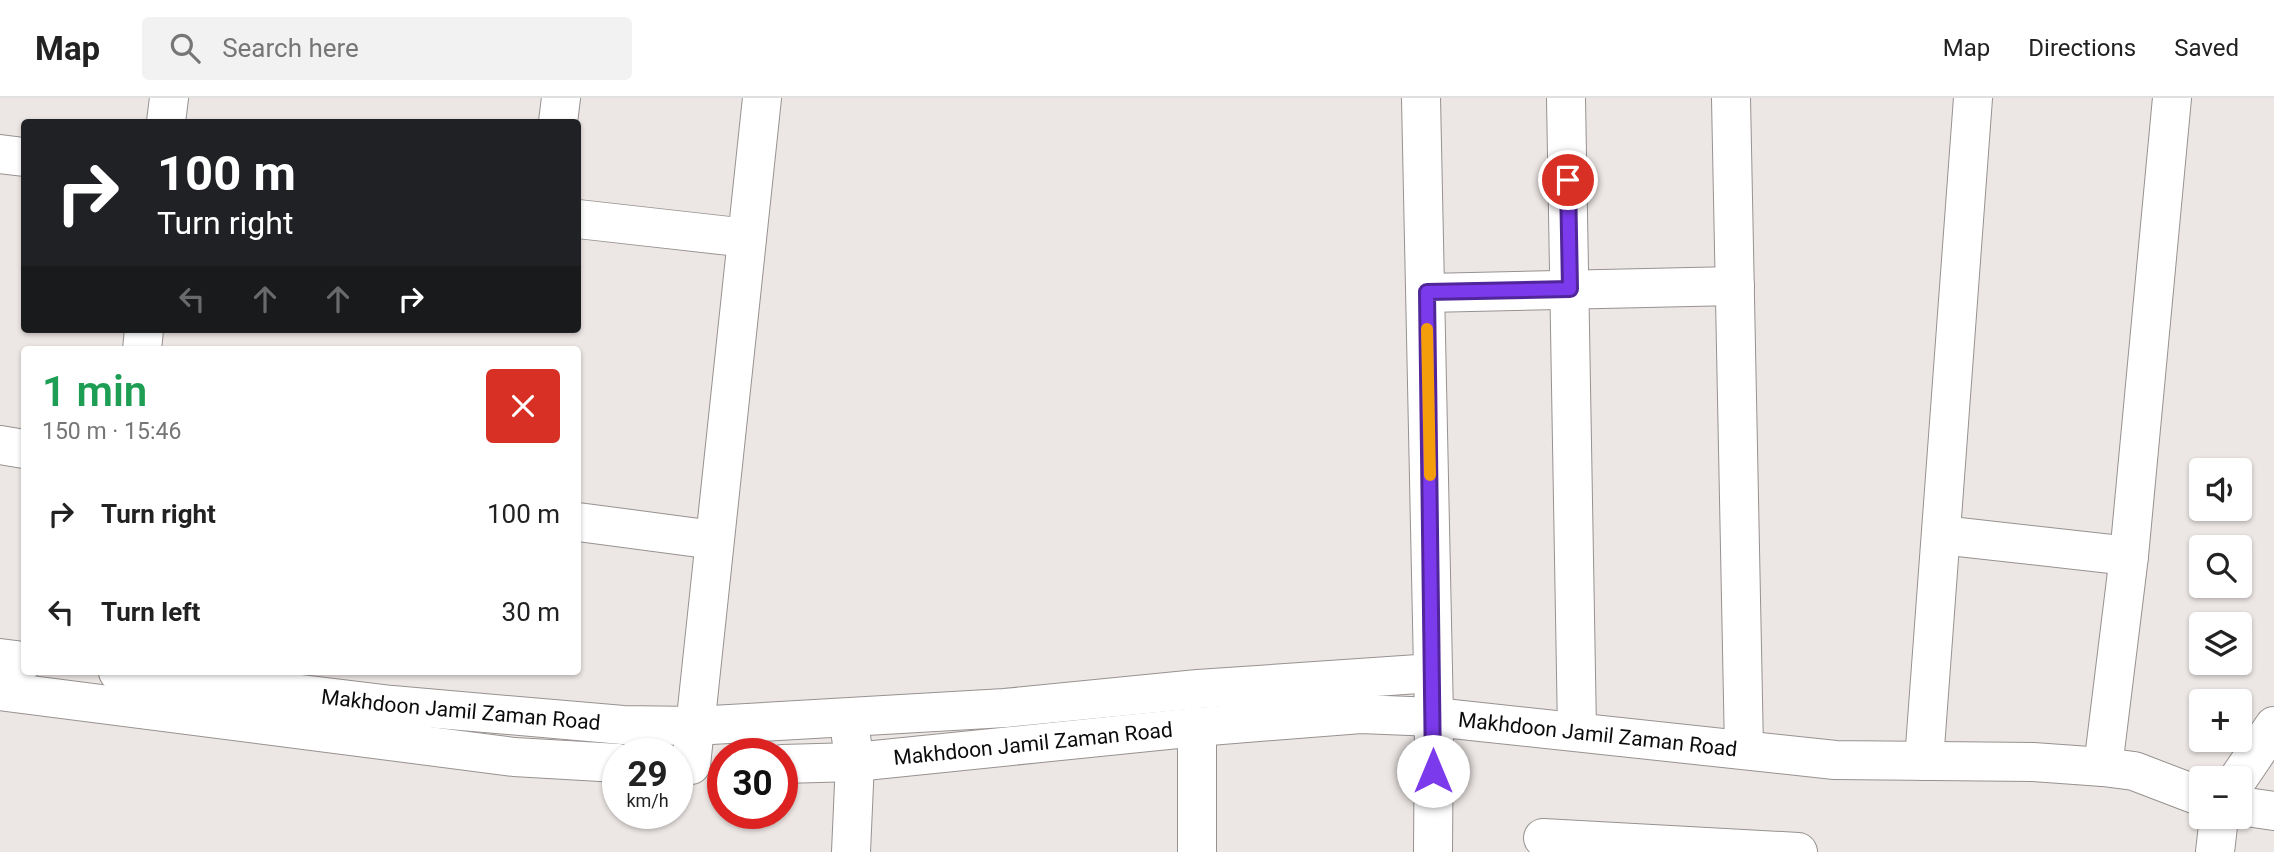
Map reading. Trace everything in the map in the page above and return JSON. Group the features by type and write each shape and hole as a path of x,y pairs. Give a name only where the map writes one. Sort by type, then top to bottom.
{"street":[{"path":"166,119 169,98"},
{"path":"558,119 561,98"},
{"path":"697,765 694,726 762,98"},
{"path":"1421,98 1434,717 1433,852"},
{"path":"1566,98 1577,731"},
{"path":"1731,98 1744,750"},
{"path":"1924,761 1973,98"},
{"path":"2103,767 2129,556 2172,98"},
{"path":"0,154 21,157"},
{"path":"581,219 747,238"},
{"path":"1427,292 1735,286"},
{"path":"0,446 21,449"},
{"path":"581,522 714,540"},
{"path":"1941,535 2129,556"},
{"path":"0,658 21,661"},
{"name":"Makhdoon Jamil Zaman Road","path":"145,675 493,713 623,725 694,726 1005,708 1198,689 1433,673"},
{"name":"Makhdoon Jamil Zaman Road","path":"0,691 96,687 491,754 602,762"},
{"path":"491,754 493,713"},
{"name":"Makhdoon Jamil Zaman Road","path":"798,764 855,762 1197,727 1361,714 1434,717 1835,760 2103,767 2134,771 2189,792"},
{"path":"849,717 855,762 851,852"},
{"path":"2247,766 2274,726"},
{"path":"1197,727 1197,852"},
{"path":"2252,808 2274,811"},
{"path":"2215,852 2218,829"},
{"path":"1543,838 1798,852"}],"slow traffic":[{"path":"1427,329 1430,475"}],"route":[{"path":"1433,771 1427,292 1570,289 1568,180"}]}
